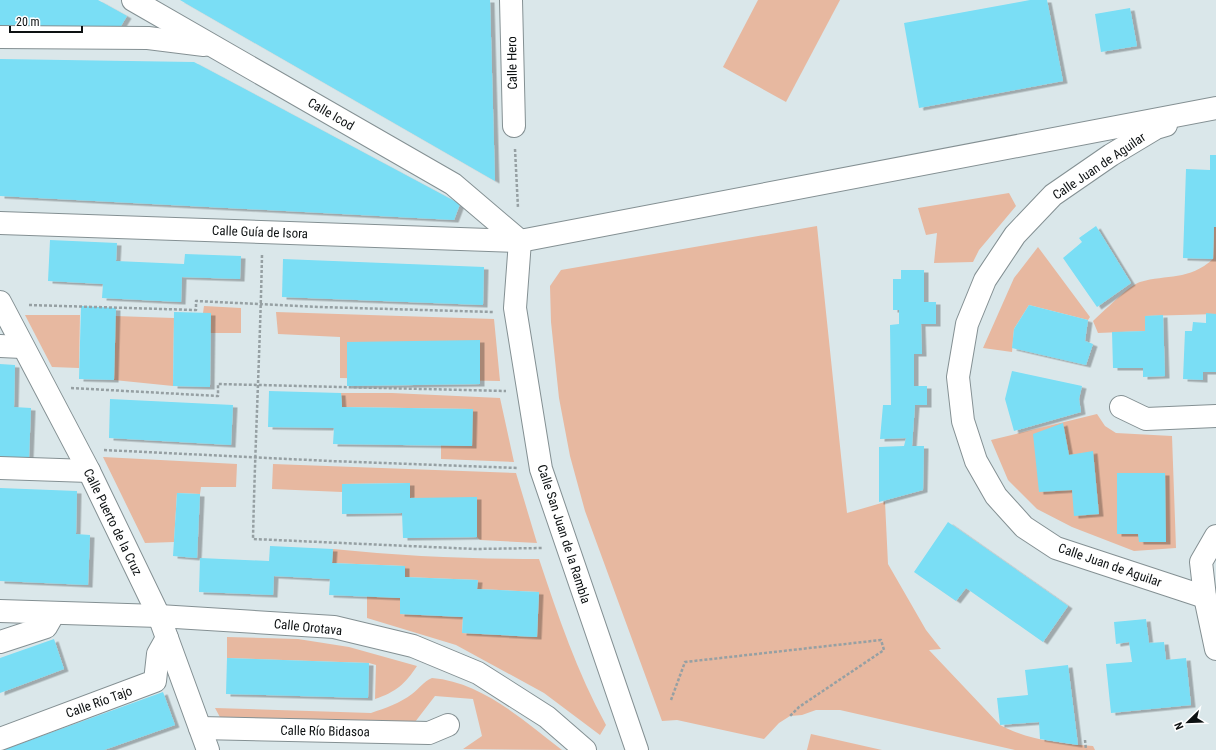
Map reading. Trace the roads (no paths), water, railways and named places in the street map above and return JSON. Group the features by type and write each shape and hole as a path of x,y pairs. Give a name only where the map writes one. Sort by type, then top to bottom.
{"street":[{"name":"Calle Icod","path":"133,0 453,184 520,241"},
{"name":"Calle Hero","path":"511,0 514,126"},
{"path":"0,36 148,38 213,46"},
{"name":"Calle Guía de Isora","path":"0,223 520,241 1214,108"},
{"name":"Calle Juan de Aguilar","path":"1205,597 1056,548 1024,527 996,496 976,461 963,421 958,377 967,324 985,280 1020,229 1053,195 1111,155 1156,128 1214,108"},
{"name":"Calle San Juan de la Rambla","path":"520,241 515,312 541,469 637,750"},
{"name":"Calle Puerto de la Cruz","path":"1,303 22,347 89,471 159,616 202,743"},
{"path":"0,346 22,347"},
{"path":"1121,406 1146,419 1216,416"},
{"path":"0,468 89,471"},
{"path":"1216,536 1201,562 1205,597 1216,649"},
{"name":"Calle Orotava","path":"0,611 159,616 334,628 414,646 478,673 547,717 585,750"},
{"path":"0,642 46,627 54,613"},
{"name":"Calle Río Tajo","path":"0,739 155,681 158,654 167,638"},
{"name":"Calle Río Bidasoa","path":"202,743 429,733 448,725"}]}
